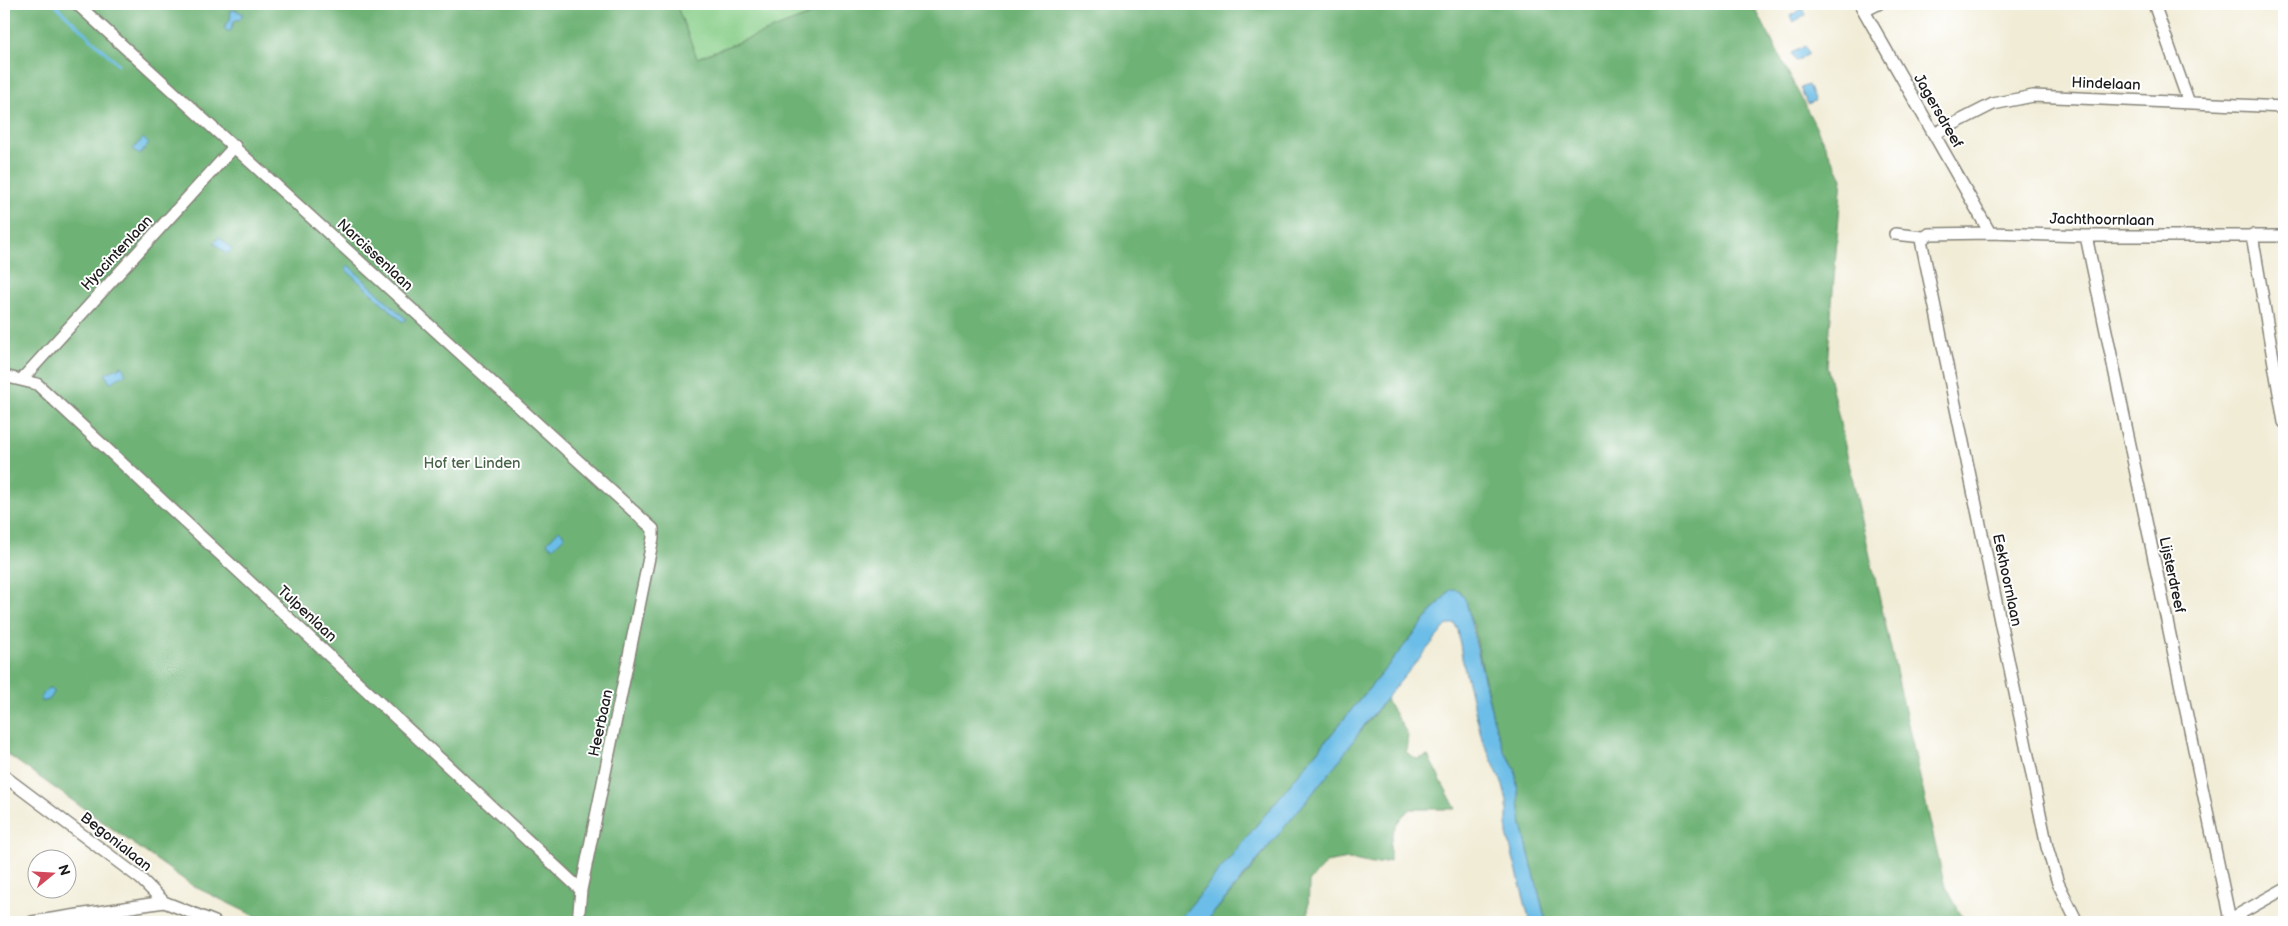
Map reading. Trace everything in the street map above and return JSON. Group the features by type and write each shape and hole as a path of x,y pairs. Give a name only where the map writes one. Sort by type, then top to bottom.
{"street":[{"name":"Narcissenlaan","path":"78,4 653,529"},
{"path":"1862,7 1878,4"},
{"path":"2154,4 2189,103"},
{"name":"Jagersdreef","path":"1862,7 1990,233"},
{"name":"Hindelaan","path":"1934,134 1993,104 2033,96 2284,107"},
{"name":"Hyacintenlaan","path":"22,379 235,146"},
{"name":"Jachthoornlaan","path":"1895,234 1922,238 1929,234 1990,233 2086,236 2284,236"},
{"path":"2252,235 2284,422"},
{"name":"Lijsterdreef","path":"2086,236 2228,921"},
{"name":"Eekhoornlaan","path":"1922,238 2047,847 2058,883 2077,922"},
{"name":"Tulpenlaan","path":"4,376 36,384 581,890"},
{"name":"Heerbaan","path":"578,922 581,890 623,692 653,538 653,529"},
{"name":"Begonialaan","path":"4,776 141,879 164,902 215,922"},
{"path":"2228,921 2284,889"},
{"path":"32,922 164,902"}],"green space":[{"name":"Hof ter Linden","path":"4,4 676,4 697,58 839,4 1753,4 1842,178 1827,366 1944,883 1965,922 1546,922 1522,826 1515,769 1504,751 1493,718 1473,624 1450,590 1177,922 267,922 193,886 4,752"},
{"path":"676,4 839,4 697,58"},
{"path":"1386,699 1408,735 1406,752 1417,759 1428,756 1456,809 1410,809 1399,821 1393,832 1390,845 1390,861 1373,864 1348,859 1326,863 1309,882 1308,922 1206,922 1247,874"}],"water":[{"path":"1803,8 1806,15 1793,22 1790,16"},
{"path":"231,10 236,10 243,14 240,19 234,21 231,30 228,32 224,27 230,20"},
{"path":"1805,46 1809,54 1796,61 1792,53"},
{"path":"1808,85 1815,101 1807,104 1800,88"},
{"path":"143,138 149,144 139,155 133,149"},
{"path":"219,237 232,249 227,254 214,243"},
{"path":"348,265 406,319 403,322 345,269"},
{"path":"122,366 126,374 110,383 105,374"},
{"path":"559,530 565,536 553,548 547,543"},
{"path":"1450,590 1460,591 1466,601 1493,718 1504,751 1515,769 1522,826 1546,922 1530,922 1507,834 1507,801 1503,785 1482,739 1462,658 1458,630 1454,623 1446,626 1366,723 1336,765 1206,922 1177,922"},
{"path":"48,688 53,689 54,693 49,700 41,702 41,697"}],"waterway":[{"path":"54,4 118,64"}]}
